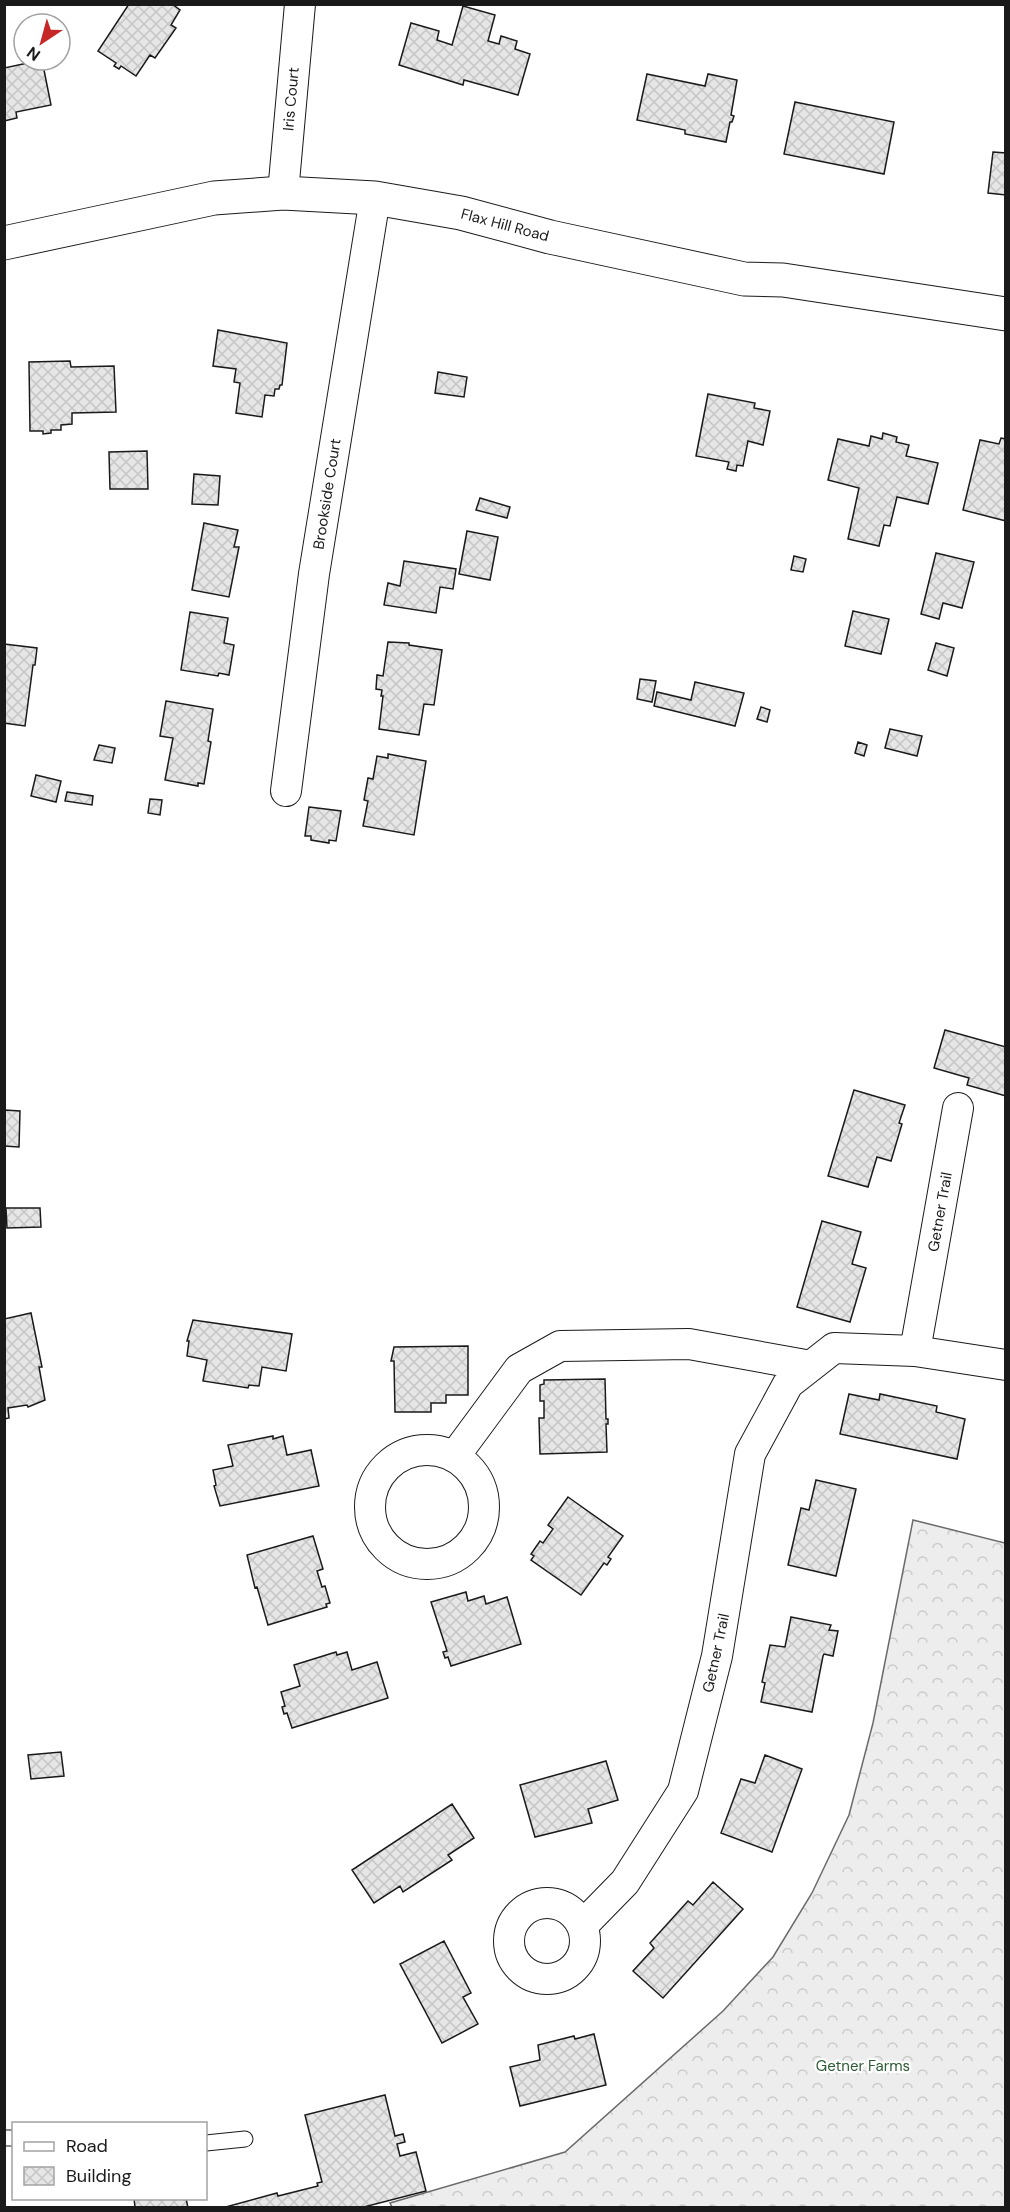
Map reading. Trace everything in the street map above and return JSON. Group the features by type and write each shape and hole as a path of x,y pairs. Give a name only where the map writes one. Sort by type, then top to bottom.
{"main road":[{"name":"Flax Hill Road","path":"4,243 214,198 283,193 375,198 461,213 550,237 744,279 783,280 1005,314"}],"street":[{"name":"Iris Court","path":"283,193 300,4"},
{"name":"Brookside Court","path":"286,791 314,574 375,198"},
{"name":"Getner Trail","path":"915,1351 958,1108"},
{"path":"454,1457 519,1369 560,1346 689,1344 811,1365"},
{"name":"Getner Trail","path":"582,1926 625,1882 683,1791 717,1656 750,1454 788,1384 834,1348 915,1351 1005,1365"}],"lane":[{"path":"207,2143 245,2139"}],"green space":[{"name":"Getner Farms","path":"913,1520 1005,1543 1005,2207 392,2207 390,2203 565,2152 723,2011 773,1957 812,1893 849,1815 873,1723"}],"building":[{"path":"129,4 172,4 180,10 171,25 176,28 155,58 150,55 136,76 121,66 119,69 114,66 116,63 98,51"},
{"path":"463,6 495,15 488,41 499,44 501,36 517,41 515,49 530,54 518,95 464,80 463,85 399,65 411,23 439,31 437,40 452,45"},
{"path":"12,66 12,72 44,72 51,105 16,112 17,118 4,121 4,68"},
{"path":"647,74 705,86 708,74 737,80 731,115 734,116 730,122 726,142 685,134 685,130 637,120"},
{"path":"795,102 894,122 884,174 784,154"},
{"path":"993,152 1006,153 1006,195 988,193"},
{"path":"218,330 287,343 282,385 279,389 275,389 274,396 265,395 262,417 236,413 240,383 234,382 236,369 213,366"},
{"path":"70,361 71,367 114,366 116,412 72,413 72,424 61,425 61,430 51,430 51,433 43,434 43,431 30,431 29,362"},
{"path":"438,372 467,377 464,397 435,393"},
{"path":"708,394 755,403 754,408 770,411 763,445 748,441 743,466 737,465 736,471 727,469 729,462 696,456"},
{"path":"883,433 897,437 896,442 909,445 906,456 938,463 928,504 897,497 890,526 884,525 879,546 848,539 859,488 828,480 838,439 869,446 871,436 882,439"},
{"path":"1001,438 1006,439 1006,521 963,510 980,440 999,444"},
{"path":"147,451 148,489 110,489 109,452"},
{"path":"194,474 220,476 218,505 192,504"},
{"path":"480,498 510,507 507,518 476,510"},
{"path":"204,523 238,530 234,547 239,547 229,597 192,590"},
{"path":"467,531 498,537 490,580 459,574"},
{"path":"936,553 974,562 962,608 943,603 939,619 921,614"},
{"path":"794,556 806,559 803,572 791,570"},
{"path":"404,561 456,569 453,589 440,587 436,613 384,605 388,583 400,586"},
{"path":"853,611 889,619 881,654 845,646"},
{"path":"190,612 228,618 224,643 234,645 229,675 219,673 218,676 181,670"},
{"path":"388,642 409,643 409,645 442,650 434,705 424,704 419,735 379,729 383,696 381,696 382,690 376,689 377,675 383,676"},
{"path":"936,643 954,648 947,676 928,670"},
{"path":"4,644 37,648 25,726 4,723"},
{"path":"640,679 656,681 652,702 637,699"},
{"path":"695,682 744,693 735,726 654,706 657,692 691,700"},
{"path":"166,701 213,709 208,741 211,742 204,784 198,783 198,786 165,780 173,738 160,736"},
{"path":"761,707 770,710 767,722 757,719"},
{"path":"890,729 922,736 917,756 885,748"},
{"path":"858,742 867,745 864,756 855,753"},
{"path":"99,745 115,748 112,763 94,760"},
{"path":"388,754 426,761 414,835 363,826 368,801 364,800 368,778 373,779 377,756 388,758"},
{"path":"36,775 61,781 56,802 31,796"},
{"path":"67,792 93,796 92,805 65,801"},
{"path":"150,799 162,800 160,815 148,813"},
{"path":"309,807 341,811 336,841 329,840 329,843 311,840 311,836 305,836"},
{"path":"945,1030 1006,1047 1006,1096 967,1085 969,1078 934,1068"},
{"path":"854,1090 905,1105 891,1161 877,1157 868,1187 828,1176"},
{"path":"4,1110 20,1111 19,1147 4,1146"},
{"path":"6,1208 40,1208 41,1227 7,1228"},
{"path":"822,1221 861,1232 852,1264 866,1268 850,1322 797,1307"},
{"path":"31,1313 42,1367 39,1367 45,1400 28,1407 27,1405 8,1408 9,1418 4,1419 4,1319"},
{"path":"193,1320 292,1334 286,1371 262,1367 259,1386 249,1385 248,1388 203,1381 207,1360 187,1356 189,1341 187,1341"},
{"path":"468,1346 468,1395 446,1395 446,1403 431,1403 431,1412 395,1412 394,1361 391,1361 394,1347"},
{"path":"605,1379 606,1419 608,1419 608,1424 606,1424 607,1452 540,1454 539,1418 544,1418 544,1401 540,1401 540,1385 544,1384 544,1380"},
{"path":"849,1394 879,1400 880,1394 937,1406 936,1412 965,1419 957,1459 840,1434"},
{"path":"273,1436 273,1439 283,1436 287,1455 311,1450 319,1486 220,1506 214,1486 216,1485 213,1470 233,1466 228,1445"},
{"path":"816,1480 856,1489 836,1576 788,1565 801,1508 809,1510"},
{"path":"568,1497 623,1536 608,1557 611,1559 607,1565 604,1563 581,1595 531,1560 534,1556 531,1554 540,1541 543,1543 553,1529 548,1525"},
{"path":"313,1536 323,1569 317,1571 330,1603 326,1604 327,1607 268,1625 257,1587 255,1588 247,1555"},
{"path":"466,1592 468,1601 484,1596 486,1604 507,1597 521,1644 451,1666 448,1657 445,1658 443,1652 447,1651 431,1602"},
{"path":"791,1617 831,1625 829,1630 838,1631 833,1656 824,1654 823,1656 812,1712 761,1702 765,1683 762,1682 770,1645 785,1647"},
{"path":"336,1652 337,1655 347,1652 352,1670 377,1662 388,1698 292,1728 287,1713 284,1714 282,1707 285,1706 281,1692 300,1686 294,1665"},
{"path":"61,1752 64,1776 31,1779 28,1755"},
{"path":"765,1755 802,1769 772,1852 721,1833 741,1779 755,1783"},
{"path":"606,1761 618,1800 588,1809 592,1823 535,1837 520,1785"},
{"path":"452,1804 474,1838 448,1855 452,1860 403,1892 400,1886 374,1903 352,1870"},
{"path":"713,1882 743,1909 663,1998 633,1971 654,1948 650,1943 688,1901 693,1905"},
{"path":"444,1941 471,1993 463,1997 478,2024 442,2043 400,1964"},
{"path":"594,2034 606,2085 520,2106 510,2067 540,2060 538,2045 574,2036 575,2039"},
{"path":"385,2095 395,2136 403,2134 405,2142 397,2144 400,2156 416,2152 426,2191 360,2208 222,2208 277,2193 278,2196 318,2186 317,2183 322,2182 305,2115"},
{"path":"134,2200 186,2200 188,2208 131,2208 135,2207"}]}
